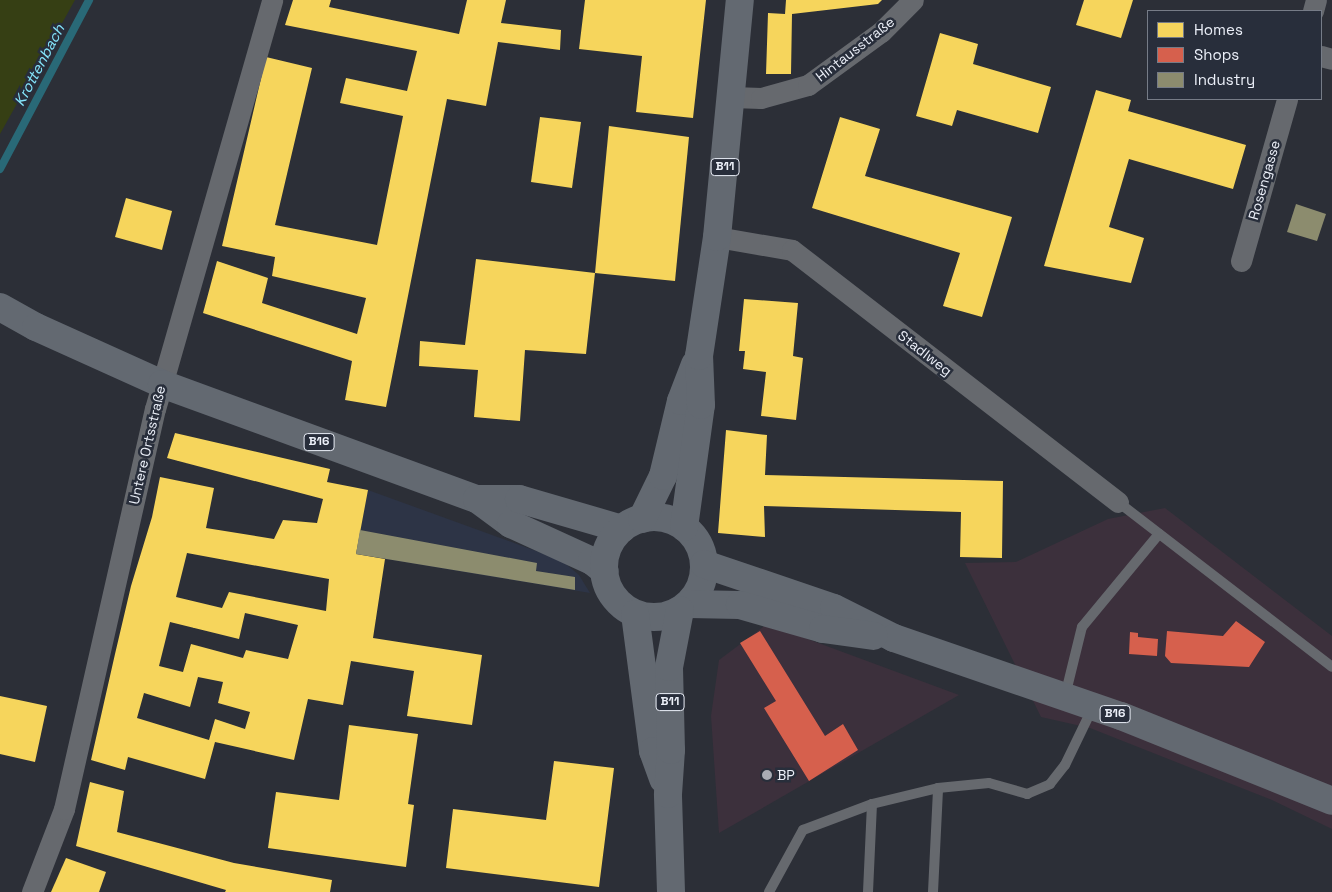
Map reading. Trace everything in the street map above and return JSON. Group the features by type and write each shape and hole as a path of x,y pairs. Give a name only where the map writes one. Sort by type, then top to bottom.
{"main road":[{"name":"B11","path":"684,527 701,405 699,356 717,237 740,0"},
{"name":"B16","path":"0,307 36,327 162,384 477,499 511,524 592,561 605,570"},
{"name":"B11","path":"668,794 653,751 636,614 614,596 609,589 605,570 609,548 632,524 663,476 681,402 699,356"},
{"name":"B16","path":"477,499 519,499 632,524"},
{"path":"632,524 660,518 684,527 698,544 704,564"},
{"name":"B16","path":"704,564 834,608 894,638 1093,706 1332,801"},
{"name":"B11","path":"671,892 668,794 672,750 669,667 684,607 701,585 704,564"},
{"name":"B16","path":"684,607 740,605 823,629 894,638"},
{"path":"636,614 662,617 684,607"}],"street":[{"name":"Untere Ortsstraße","path":"32,892 64,809 162,384 272,0"},
{"name":"Hintausstraße","path":"732,97 761,98 808,85 881,32 913,0"},
{"name":"Rosengasse","path":"1240,261 1287,100"},
{"name":"Stadlweg","path":"717,237 792,250 1118,502"}],"lane":[{"path":"1118,502 1332,667"},
{"path":"1065,697 1082,627 1159,534"},
{"path":"769,892 803,830 872,804 938,788 989,783 1027,794 1050,784 1065,765 1093,706"},
{"path":"933,892 938,788"},
{"path":"868,892 872,804"}],"shaded area":[{"path":"368,490 561,560 579,575 590,593 356,554"},
{"path":"1165,508 1332,636 1332,829 1272,800 1090,728 1041,717 965,563 1016,562 1108,519"},
{"name":"BP","path":"767,624 959,695 719,833 711,716 719,660"}],"green space":[{"path":"0,0 75,0 0,134"}],"building: Homes":[{"path":"293,0 331,0 329,7 459,34 467,0 506,0 501,23 561,30 560,50 498,42 486,106 447,99 386,407 345,400 352,361 203,313 217,261 268,278 262,303 357,334 366,298 272,276 275,257 222,246 266,57 312,68 275,225 377,245 403,116 340,103 346,78 407,91 417,51 285,25"},
{"path":"585,0 706,0 693,118 636,112 642,56 579,49"},
{"path":"786,0 882,0 878,4 792,14 791,74 766,74 768,13 785,14"},
{"path":"1084,0 1133,0 1121,38 1076,25"},
{"path":"940,33 978,44 973,64 1051,87 1038,133 957,110 952,126 916,116"},
{"path":"1096,90 1131,100 1128,111 1246,145 1233,189 1129,159 1109,227 1144,238 1131,283 1044,266"},
{"path":"540,117 581,122 572,188 531,182"},
{"path":"840,117 880,129 865,176 1012,217 982,317 943,306 960,253 812,208"},
{"path":"609,126 689,137 675,281 595,273"},
{"path":"126,198 172,211 162,250 115,237"},
{"path":"476,259 595,273 586,354 525,350 520,421 474,417 478,370 419,366 420,341 465,345"},
{"path":"744,299 798,303 793,356 803,358 796,420 761,416 766,372 743,369 745,351 739,351"},
{"path":"726,430 767,435 765,475 1003,481 1002,558 960,557 961,512 764,506 765,537 718,533"},
{"path":"175,433 330,469 327,482 368,490 356,554 385,559 373,638 482,655 472,725 407,716 414,671 351,661 343,705 308,699 294,760 215,742 205,779 128,757 125,770 91,760 131,586 152,517 160,477 214,488 206,528 274,539 283,520 317,523 323,499 167,458","holes":["187,553 329,579 326,611 229,592 222,608 176,597","245,613 298,625 288,659 246,650 243,658 191,644 183,672 159,666 170,622 239,639","198,677 223,682 218,703 250,712 245,729 215,719 209,740 137,718 144,693 190,707"]},
{"path":"0,696 47,706 35,762 0,754"},
{"path":"349,725 418,734 408,804 414,805 406,867 268,848 276,792 339,800"},
{"path":"554,761 614,768 599,887 446,868 453,809 546,820"},
{"path":"90,782 124,791 117,832 234,863 332,880 330,892 225,892 226,890 76,846"},
{"path":"66,858 106,872 99,892 51,892"}],"building: Shops":[{"path":"1236,621 1265,642 1249,667 1171,663 1165,656 1167,631 1223,636"},
{"path":"760,631 825,736 843,724 858,750 809,781 764,708 776,701 740,643"},
{"path":"1130,632 1138,633 1138,637 1158,639 1157,656 1129,654"}],"building: Industry":[{"path":"1296,204 1326,214 1317,241 1287,232"},
{"path":"360,530 537,563 536,571 575,577 575,590 356,554"}],"waterway":[{"name":"Krottenbach","path":"0,169 89,0"}],"place":[{"name":"BP","path":"767,775"}]}
